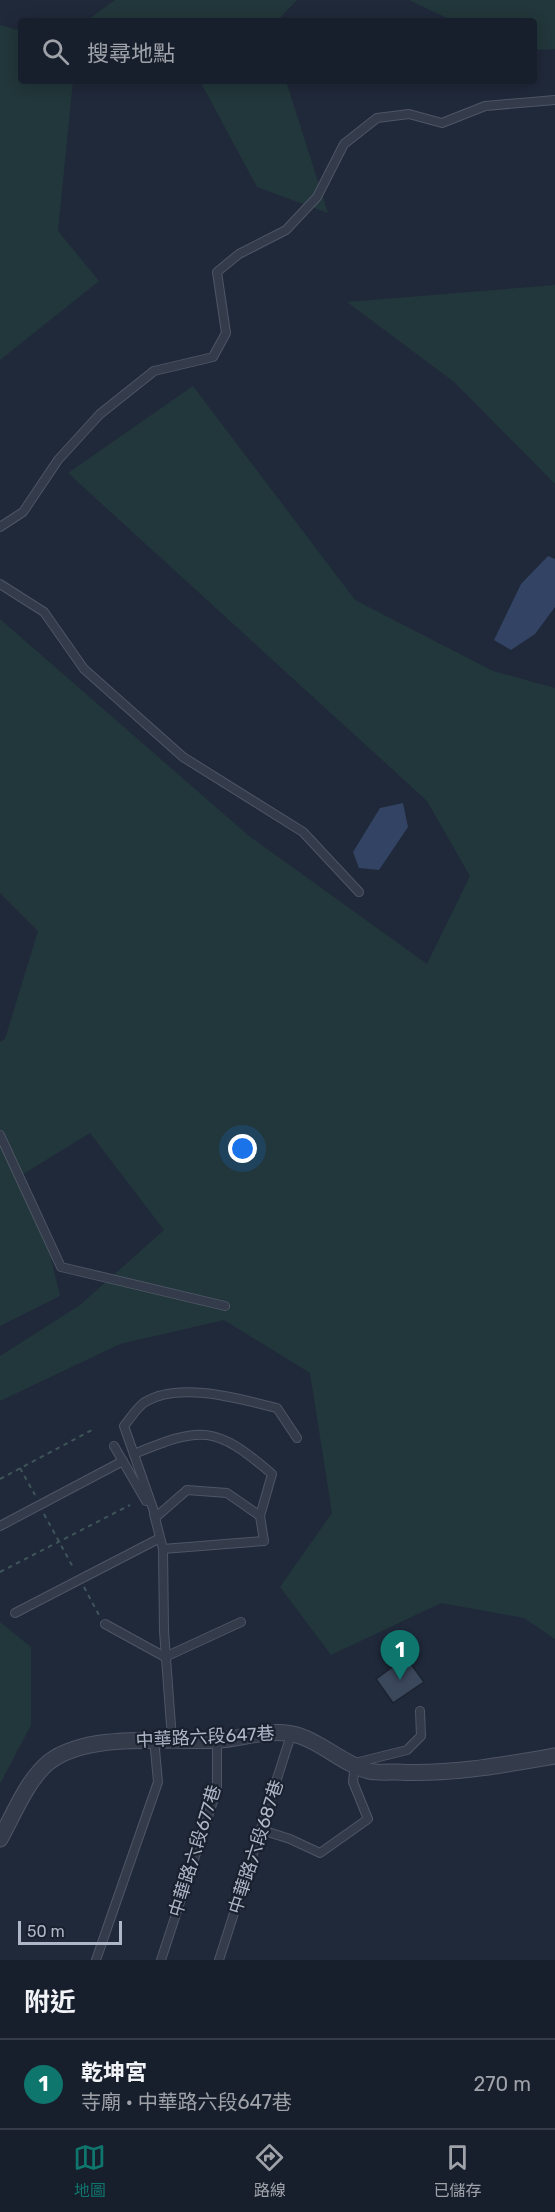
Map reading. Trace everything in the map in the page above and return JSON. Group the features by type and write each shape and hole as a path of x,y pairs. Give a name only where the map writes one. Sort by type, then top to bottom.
{"street":[{"name":"中華路六段647巷","path":"0,1839 30,1785 48,1763 68,1751 89,1746 154,1739 217,1740 277,1732 322,1746 369,1771 419,1773 475,1769 555,1756"}],"lane":[{"path":"0,527 23,513 58,460 100,414 154,371 213,357 226,333 217,272 239,254 286,230 317,197 344,144 377,118 409,114 442,123 485,106 555,100"},
{"path":"0,584 44,612 84,669 183,757 303,832 359,892"},
{"path":"0,1135 61,1267 225,1306"},
{"path":"172,1739 165,1657 163,1549 156,1517 124,1426 144,1402 170,1392 227,1396 276,1408 297,1438"},
{"path":"134,1454 178,1436 204,1432 242,1448 272,1474 260,1516 264,1541 163,1549"},
{"path":"114,1446 156,1517"},
{"path":"0,1526 123,1461"},
{"path":"156,1517 187,1490 226,1493 260,1516"},
{"path":"15,1613 160,1538"},
{"path":"165,1657 241,1622"},
{"path":"105,1624 165,1657"},
{"path":"262,1830 290,1839 320,1853 368,1819 353,1782 355,1763 406,1750 421,1736 420,1711"},
{"name":"中華路六段687巷","path":"219,1960 291,1735"},
{"path":"96,1960 158,1782 154,1739"},
{"name":"中華路六段677巷","path":"161,1960 217,1789 217,1740"}],"path":[{"path":"0,1479 92,1430"},
{"path":"20,1468 105,1624"},
{"path":"0,1572 130,1505"}],"green space":[{"path":"115,0 297,0 280,18 90,18"},
{"path":"409,0 555,0 555,49 537,50 537,18 447,18"},
{"path":"0,25 18,30 18,84 73,84 58,231 99,281 0,360"},
{"path":"202,84 287,84 328,213 257,187"},
{"path":"555,285 555,484 454,382 347,302"},
{"path":"193,386 355,600 493,671 555,688 555,1639 524,1618 441,1603 331,1655 280,1587 332,1513 310,1373 224,1320 120,1344 0,1401 0,1356 80,1305 164,1230 90,1133 20,1176 43,1225 60,1296 0,1326 0,1042 5,1039 38,931 0,893 0,619 249,836 427,964 470,876 427,801 68,473"},
{"path":"0,1622 31,1647 31,1725 0,1784"}],"water":[{"path":"548,556 555,559 555,607 535,634 511,650 494,640 521,584"},
{"path":"403,803 408,827 379,870 359,868 353,852 380,808"}],"building":[{"path":"406,1657 424,1682 393,1703 376,1679"}],"place":[{"name":"乾坤宮","path":"400,1680"}]}
